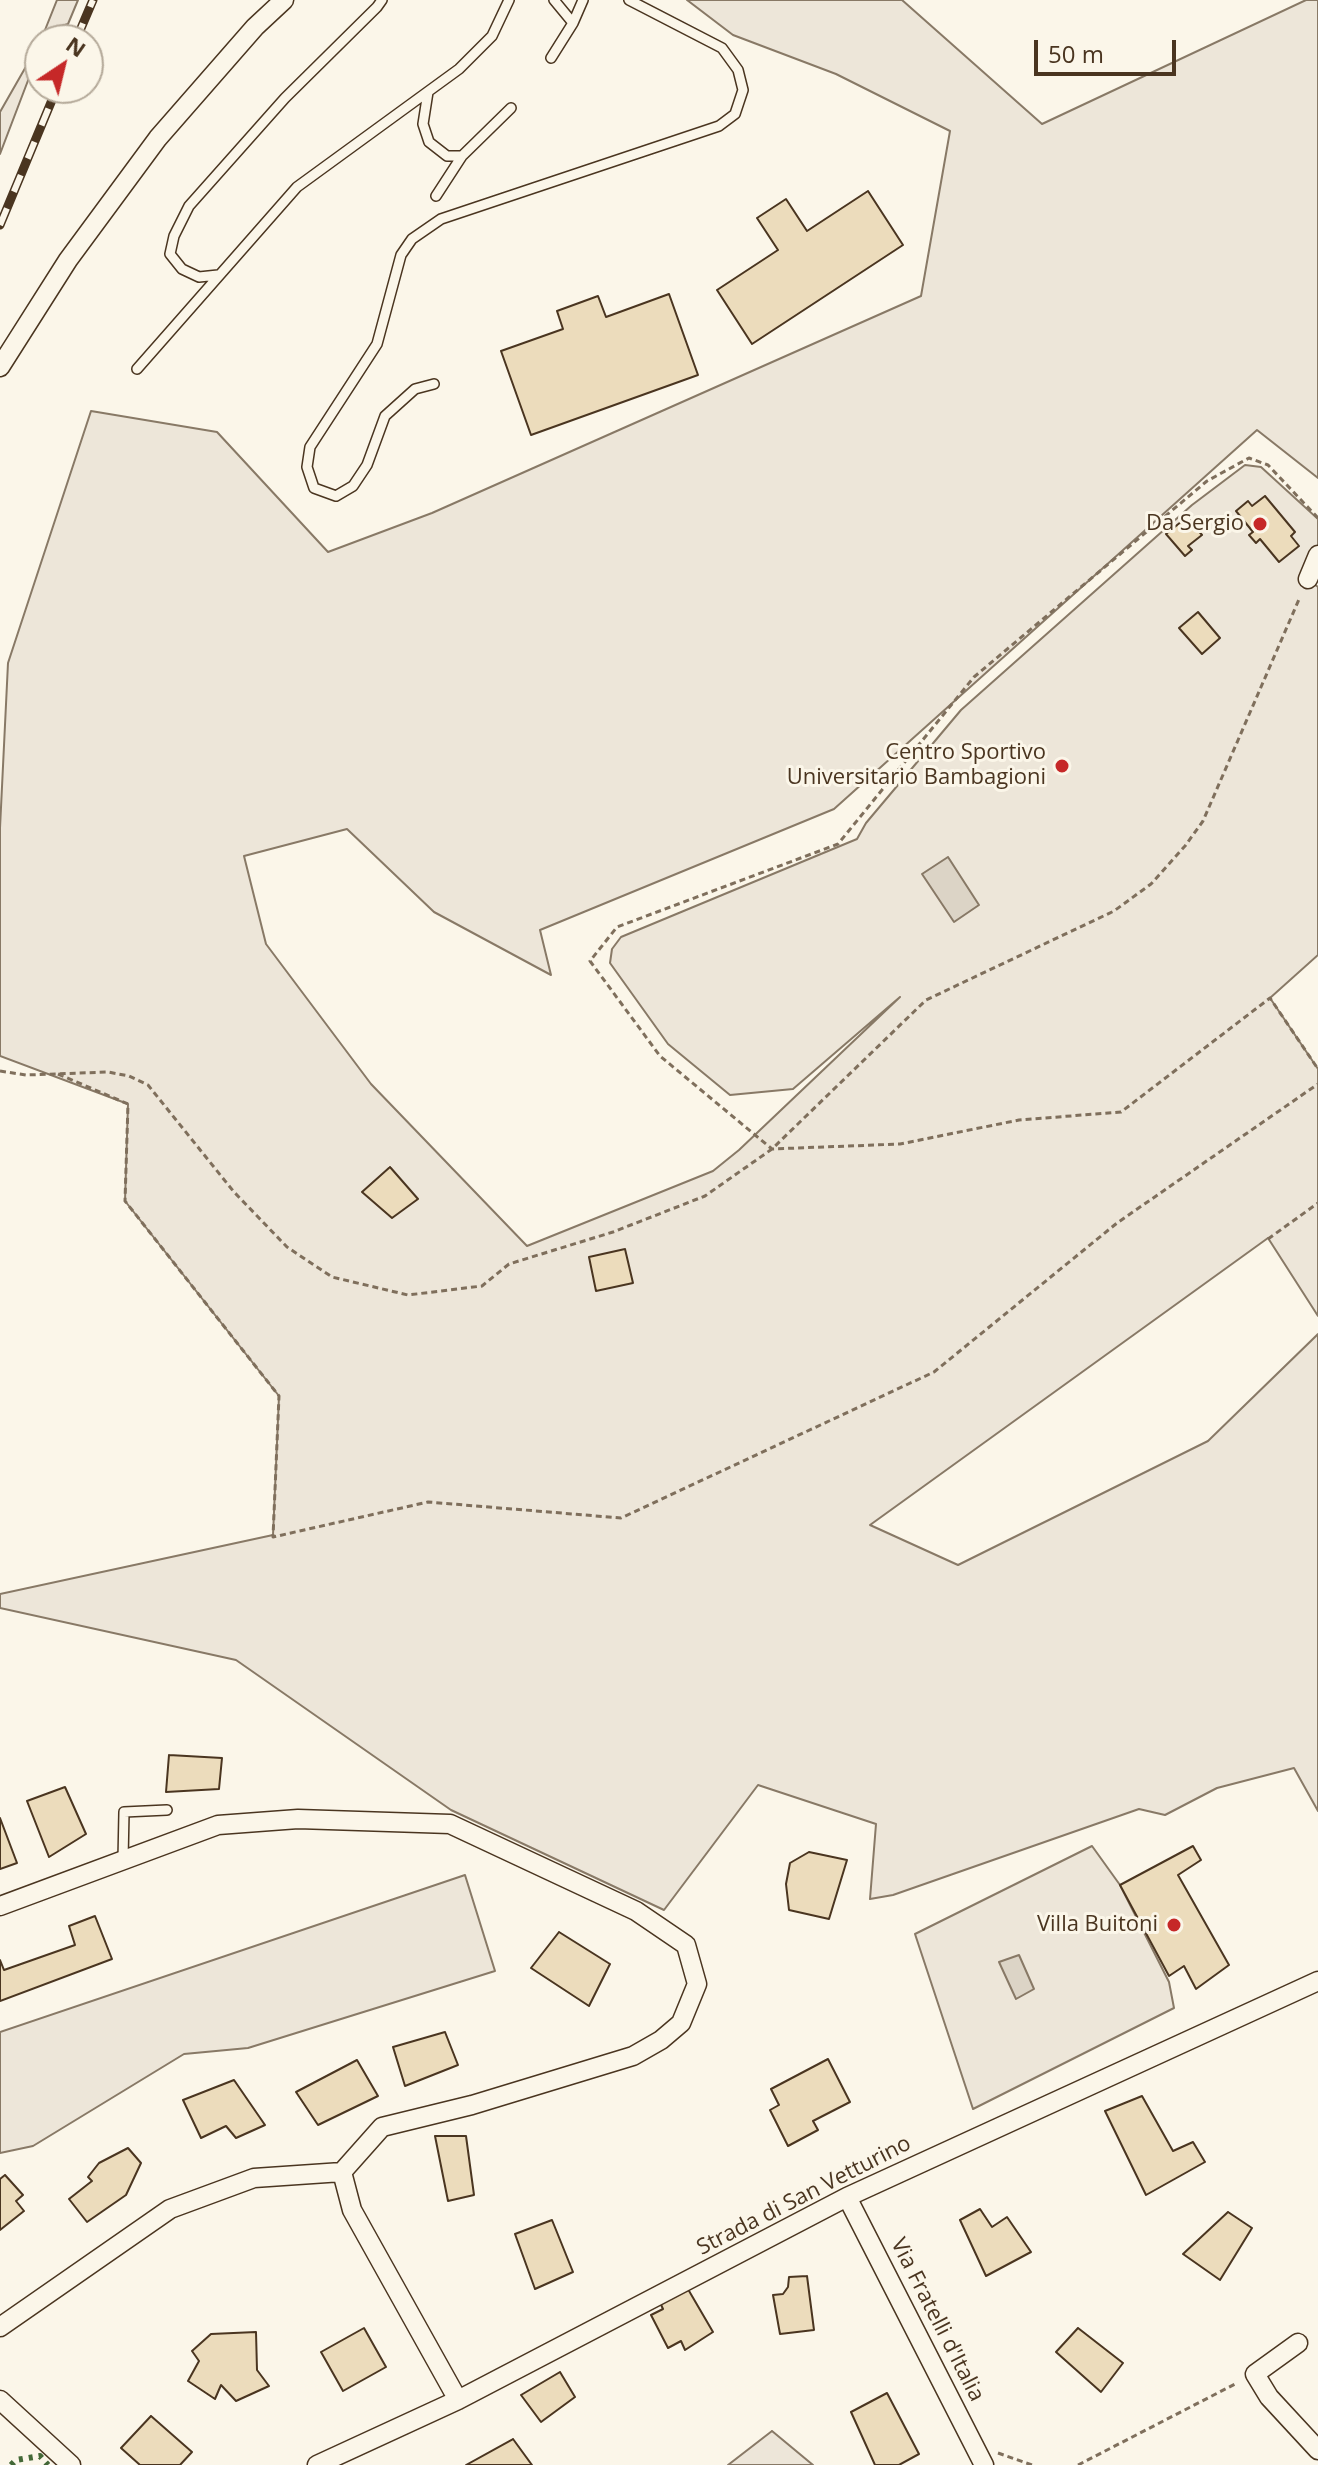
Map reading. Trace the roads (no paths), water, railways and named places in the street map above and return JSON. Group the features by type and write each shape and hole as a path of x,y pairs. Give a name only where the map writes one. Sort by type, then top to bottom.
{"street":[{"path":"0,367 68,260 158,138 255,27 284,0"},
{"path":"1308,579 1318,555"},
{"path":"0,1906 218,1825 298,1819 450,1824 636,1911 686,1945 697,1984 681,2023 661,2040 633,2056 472,2105 382,2127 342,2172 254,2178 170,2209 0,2327"},
{"name":"Strada di San Vetturino","path":"317,2465 458,2400 847,2197 1318,1981"},
{"path":"342,2172 352,2210 458,2400"},
{"name":"Via Fratelli d'Italia","path":"847,2197 984,2465"},
{"path":"1298,2343 1255,2374 1269,2397 1318,2450"},
{"path":"0,2400 71,2465"}],"lane":[{"path":"218,275 199,277 182,269 170,254 174,236 189,206 285,98 382,0"},
{"path":"137,369 297,187 459,69 492,36 509,0"},
{"path":"554,0 573,23"},
{"path":"551,58 583,0"},
{"path":"434,384 415,389 385,416 367,465 353,486 336,496 314,488 307,467 310,447 377,344 401,255 412,239 441,219 719,126 735,114 743,90 738,70 722,48 629,0"},
{"path":"428,92 423,124 429,142 447,156 462,156"},
{"path":"436,196 462,156 511,108"},
{"path":"123,1860 124,1812 167,1810"}],"railway":[{"path":"83,24 93,0"},
{"path":"0,225 50,104"}],"place":[{"name":"Da Sergio","path":"1260,524"},
{"name":"Centro Sportivo Universitario Bambagioni","path":"1062,766"},
{"name":"Villa Buitoni","path":"1174,1925"}]}
